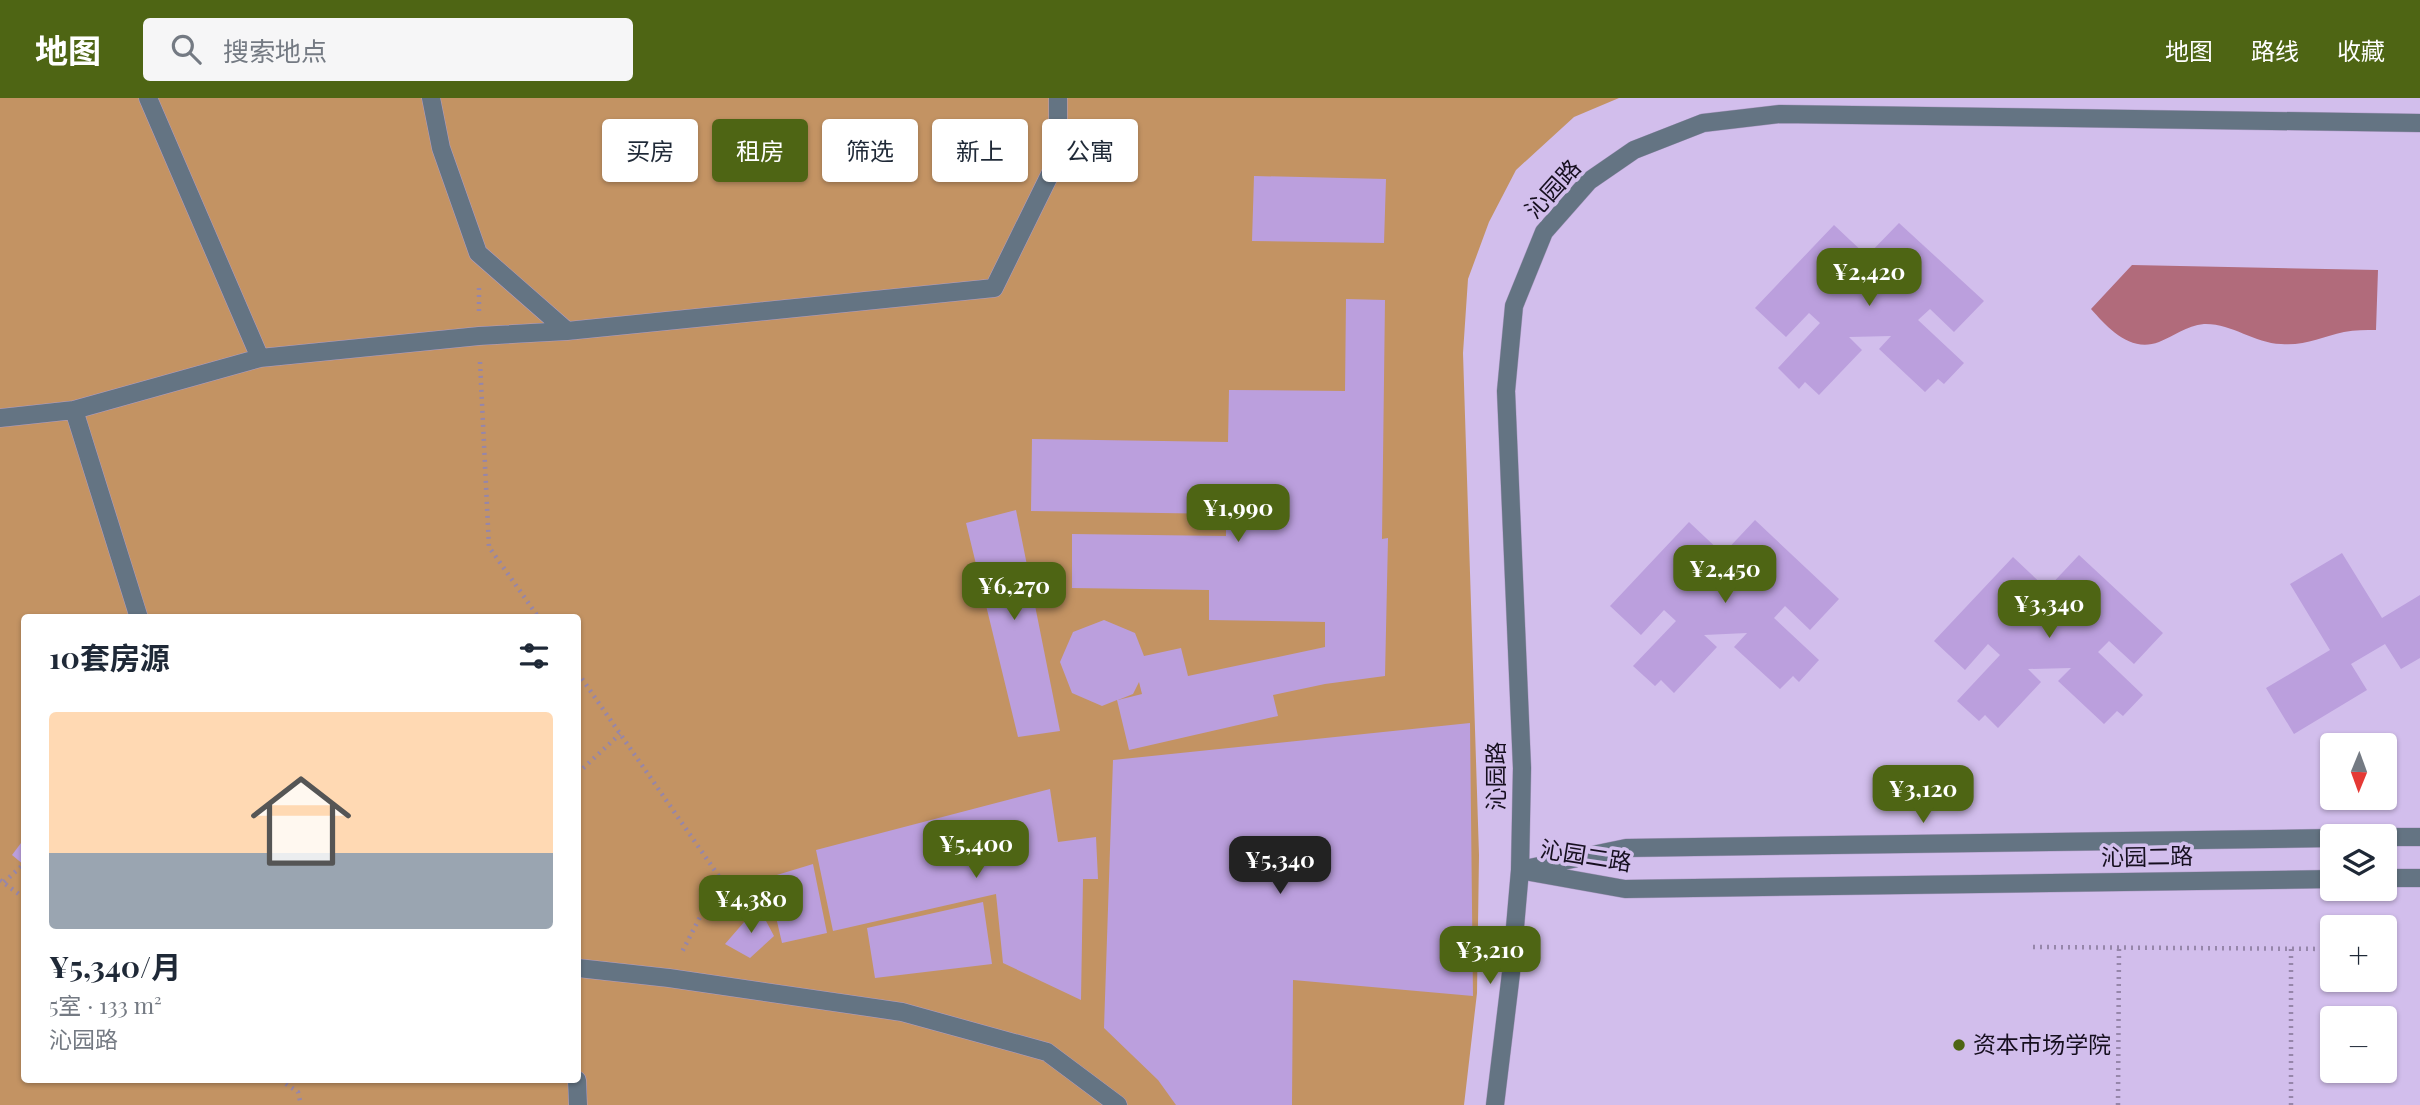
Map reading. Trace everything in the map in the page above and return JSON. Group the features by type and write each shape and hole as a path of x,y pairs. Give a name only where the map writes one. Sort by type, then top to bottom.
{"street":[{"path":"148,98 260,358"},
{"path":"431,98 441,148 478,253 567,331"},
{"path":"0,418 74,410 260,358 479,335 567,331 994,288 1058,158 1058,98"},
{"name":"沁园路","path":"1495,1105 1520,870 1522,768 1506,391 1514,306 1544,232 1589,181 1634,149 1703,124 1780,114 2420,123"},
{"path":"74,410 138,614"},
{"path":"2397,837 2420,837"},
{"name":"沁园二路","path":"1520,870 1626,849 2320,838"},
{"name":"沁园二路","path":"1520,870 1625,889 2320,879"},
{"path":"2397,878 2420,878"},
{"path":"581,968 669,978 902,1012 1047,1052 1118,1105"},
{"path":"577,1083 578,1105"}],"path":[{"path":"478,253 489,547 536,614"},
{"path":"581,677 720,878 669,978"},
{"path":"581,770 620,734"},
{"path":"21,866 2,881 21,896"},
{"path":"2034,947 2320,949"},
{"path":"2118,1105 2119,947"},
{"path":"2291,948 2291,1105"},
{"path":"284,1083 298,1092 300,1105"}],"shaded area":[{"path":"0,98 1619,98 1574,117 1516,170 1489,222 1468,279 1463,353 1479,855 1477,993 1464,1105 0,1105"},
{"path":"2132,265 2378,270 2376,330 2348,331 2306,342 2281,344 2224,327 2204,324 2159,342 2139,344 2120,337 2091,309"}],"building":[{"path":"1254,176 1386,179 1384,243 1252,241"},
{"path":"1899,223 1984,301 1954,332 1930,309 1918,320 1964,363 1944,384 1938,379 1925,392 1879,349 1891,336 1849,337 1862,350 1819,395 1805,382 1799,389 1778,368 1820,323 1809,313 1786,337 1755,308 1834,225 1867,256"},
{"path":"1346,299 1385,300 1382,539 1388,538 1385,676 1325,684 1273,695 1278,716 1129,750 1117,700 1102,706 1072,693 1060,662 1073,632 1104,620 1135,633 1144,656 1181,648 1188,676 1325,647 1325,622 1209,620 1209,590 1072,588 1072,534 1226,536 1226,514 1031,511 1032,439 1228,442 1229,390 1345,391","holes":["1139,682 1142,694 1118,700 1133,694"]},
{"path":"1016,510 1060,731 1018,737 966,523"},
{"path":"1755,520 1839,599 1810,630 1785,606 1774,618 1819,660 1799,682 1793,676 1780,689 1734,647 1747,633 1704,635 1717,647 1674,693 1661,680 1655,686 1633,666 1676,621 1664,610 1641,635 1610,606 1689,522 1723,554"},
{"path":"2342,553 2382,618 2420,595 2420,658 2401,669 2385,644 2351,664 2367,690 2294,734 2266,688 2330,650 2290,584"},
{"path":"2079,555 2163,633 2134,664 2109,641 2098,652 2143,695 2123,716 2117,711 2104,724 2058,681 2071,668 2028,669 2041,682 1998,728 1985,715 1979,721 1957,701 2000,655 1988,644 1965,670 1934,641 2013,557 2047,589"},
{"path":"1470,723 1473,996 1293,980 1292,1105 1176,1105 1158,1080 1104,1028 1113,760"},
{"path":"1050,789 1058,842 1096,837 1098,879 1083,879 1081,1000 1003,963 996,894 833,931 816,850"},
{"path":"21,843 21,862 12,855"},
{"path":"813,864 827,933 782,943 767,878"},
{"path":"983,902 992,964 875,978 867,928"},
{"path":"758,906 774,936 750,958 725,944"}],"place":[{"name":"资本市场学院","path":"1959,1045"}]}
